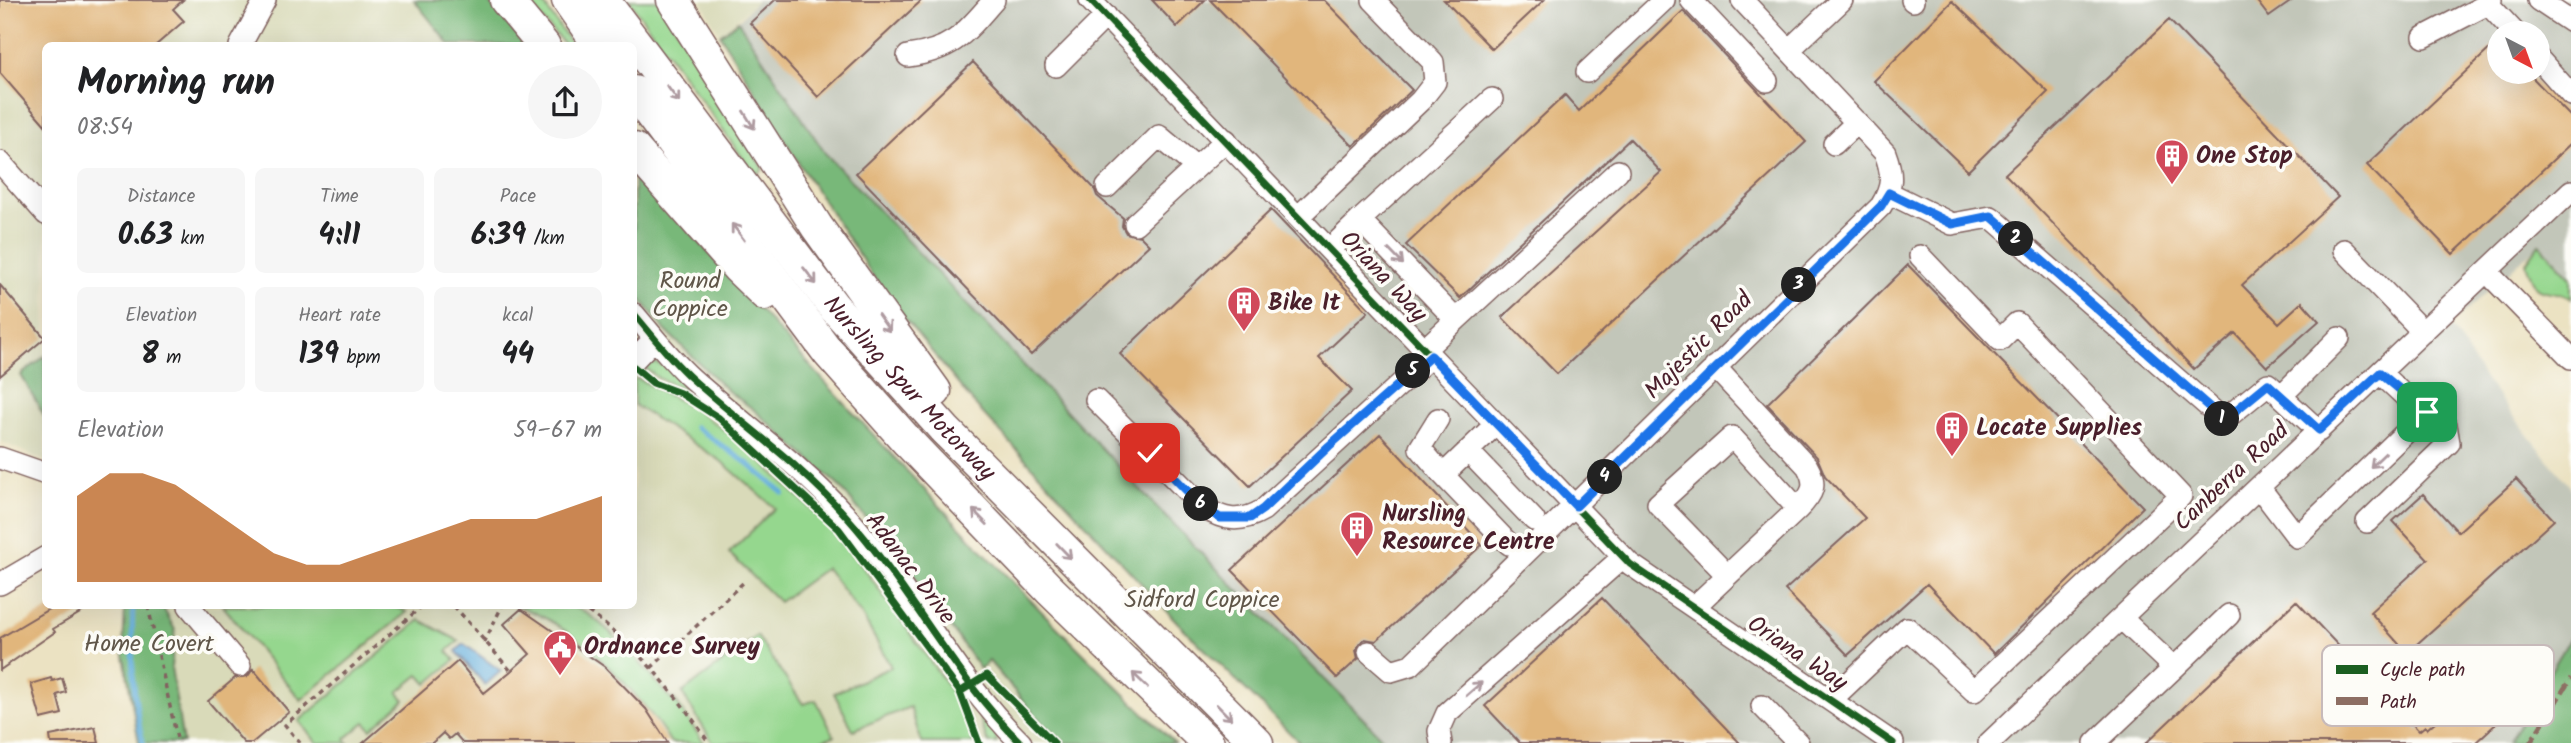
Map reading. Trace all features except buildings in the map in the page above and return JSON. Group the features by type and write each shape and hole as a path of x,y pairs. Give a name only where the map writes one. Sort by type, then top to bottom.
{"highway":[{"path":"506,0 541,42"},
{"path":"568,0 597,42"},
{"name":"Nursling Spur Motorway","path":"603,0 635,42"},
{"path":"673,0 832,249 887,328 1029,515"},
{"name":"Nursling Spur Motorway","path":"637,45 834,307 945,430 1257,743"},
{"name":"Nursling Spur Motorway","path":"637,96 828,352 908,442 1050,590 1208,743"},
{"path":"637,152 738,268 828,352"}],"street":[{"path":"242,42 265,0"},
{"path":"908,57 944,49 957,41 994,0"},
{"name":"Oriana Way","path":"1090,0 1331,248 1623,557 1893,743"},
{"path":"1299,216 1436,82 1433,62 1373,0"},
{"path":"1587,72 1664,0"},
{"path":"1691,0 1767,81"},
{"path":"1742,0 1885,153 1892,179 1889,193 1952,224 1991,216 2224,420 2268,384 2319,430"},
{"path":"1789,50 1842,0"},
{"path":"2538,0 2571,22"},
{"path":"2424,37 2489,2 2505,21"},
{"path":"1056,66 1106,16"},
{"path":"2550,71 2571,95"},
{"path":"1331,248 1492,99"},
{"path":"1834,144 1857,122"},
{"path":"1107,187 1159,136 1196,167"},
{"path":"1135,224 1226,140"},
{"path":"0,162 42,209"},
{"path":"1096,400 1203,507 1220,518 1250,518 1263,509 1428,352 1456,320 1618,171"},
{"name":"Canberra Road","path":"1989,743 2571,191"},
{"name":"Majestic Road","path":"1370,652 1391,671 1411,666 1881,206 1889,193"},
{"path":"1360,220 1456,320"},
{"path":"2344,250 2423,332"},
{"path":"1830,700 1907,628 1974,691 2182,496 2017,323 2000,340 1920,256"},
{"path":"2487,272 2571,358"},
{"name":"Adanac Drive","path":"637,318 690,377 760,434 847,517 909,596 989,709 1017,742"},
{"path":"2281,396 2339,338"},
{"path":"637,357 654,339"},
{"path":"1694,607 1798,509 1814,489 1814,478 1807,466 1715,367"},
{"path":"2367,522 2449,443 2446,425 2380,373"},
{"path":"2259,487 2297,537 2427,412"},
{"path":"1438,419 1419,448 1508,544"},
{"path":"1443,475 1496,424"},
{"path":"1727,575 1658,504 1732,437 1798,509"},
{"path":"1468,451 1534,520"},
{"path":"0,458 42,473"},
{"path":"1441,743 1439,731 1447,713 1623,557"},
{"path":"0,584 42,559"},
{"path":"192,609 240,666"},
{"path":"2095,743 2229,615"},
{"path":"2121,618 2174,668"},
{"path":"1762,706 1798,743"}],"path":[{"path":"651,668 744,582"},
{"path":"149,609 178,743"},
{"path":"300,743 285,725 419,609"},
{"path":"456,609 511,671"},
{"path":"484,643 501,609"},
{"path":"584,609 622,638 651,668 687,710 709,743"}],"shaded area":[{"path":"0,0 414,0 448,42 42,42 42,460 0,441"},
{"path":"701,0 757,0 720,35"},
{"path":"757,0 2571,0 2571,277 2539,245 2450,325 2484,379 2571,488 2571,637 2554,666 2554,645 2322,645 2322,726 2518,726 2508,743 1387,743 1164,515 825,153 738,21"},
{"path":"637,295 666,331 728,391 753,409 840,487 915,577 980,668 988,661 1042,723 1066,743 183,743 171,667 175,630 164,609 637,609"}],"green space":[{"path":"414,0 487,0 524,42 448,42"},
{"path":"525,0 541,0 570,42 562,42"},
{"path":"629,0 659,0 763,169 755,175"},
{"name":"Sidford Coppice","path":"738,21 825,153 1164,515 1387,743 1300,743 1178,623 976,406 884,293 803,170 720,35"},
{"name":"Round Coppice","path":"637,171 898,462 1034,604 1175,743 1066,743 1042,723 989,661 980,669 915,577 840,487 753,409 728,391 666,331 637,295"},
{"path":"2539,244 2571,277 2571,298 2542,290 2534,283 2526,263"},
{"path":"42,358 42,412 21,375"},
{"path":"655,363 669,367 701,397 658,378 643,366"},
{"path":"637,378 691,407 736,438 823,520 863,567 950,689 966,717 975,743 922,743 910,707 853,730 834,693 891,667 863,617 826,568 779,602 729,553 775,508 721,461 637,407"},
{"name":"Home Covert","path":"125,609 164,609 175,630 171,667 183,743 139,743 123,650"},
{"path":"225,609 400,609 407,612 301,700"},
{"path":"523,609 578,609 595,619 624,646 671,700 674,699 704,743 671,743 624,682 559,626"},
{"path":"420,620 459,641 447,651 455,660 427,684 419,675 398,692 405,700 371,729 365,722 345,739 348,743 317,743 299,721"},
{"path":"757,636 803,704 816,700 834,736 815,743 713,743 682,693"},
{"path":"2571,637 2571,743 2508,743 2518,726 2554,726 2554,666"},
{"path":"976,706 995,729 997,743 989,743 986,738"}],"water":[{"path":"464,644 501,671 485,685 456,651"}],"waterway":[{"path":"695,427 747,463 783,493"},
{"path":"133,609 133,674 143,743"}],"marked path":[{"path":"2554,705 2571,678"},
{"path":"2530,743 2541,726"}],"cycle path":[{"path":"1090,0 1630,564 1893,743"},
{"path":"637,318 683,371 790,461 846,516 891,572 974,689 1021,743"},
{"path":"637,370 653,383 680,393 719,418 839,529 960,692 979,743"},
{"path":"963,690 987,675 1054,743"}],"place":[{"name":"One Stop","path":"2172,186"},
{"name":"Bike It","path":"1244,333"},
{"name":"Locate Supplies","path":"1952,458"},
{"name":"Nursling Resource Centre","path":"1357,558"},
{"name":"Ordnance Survey","path":"560,677"}],"route":[{"path":"1150,453 1203,507 1220,518 1250,518 1431,356 1576,506 1881,206 1889,193 1952,224 1991,216 2224,420 2268,384 2319,430 2380,373 2409,400 2427,412"}]}
